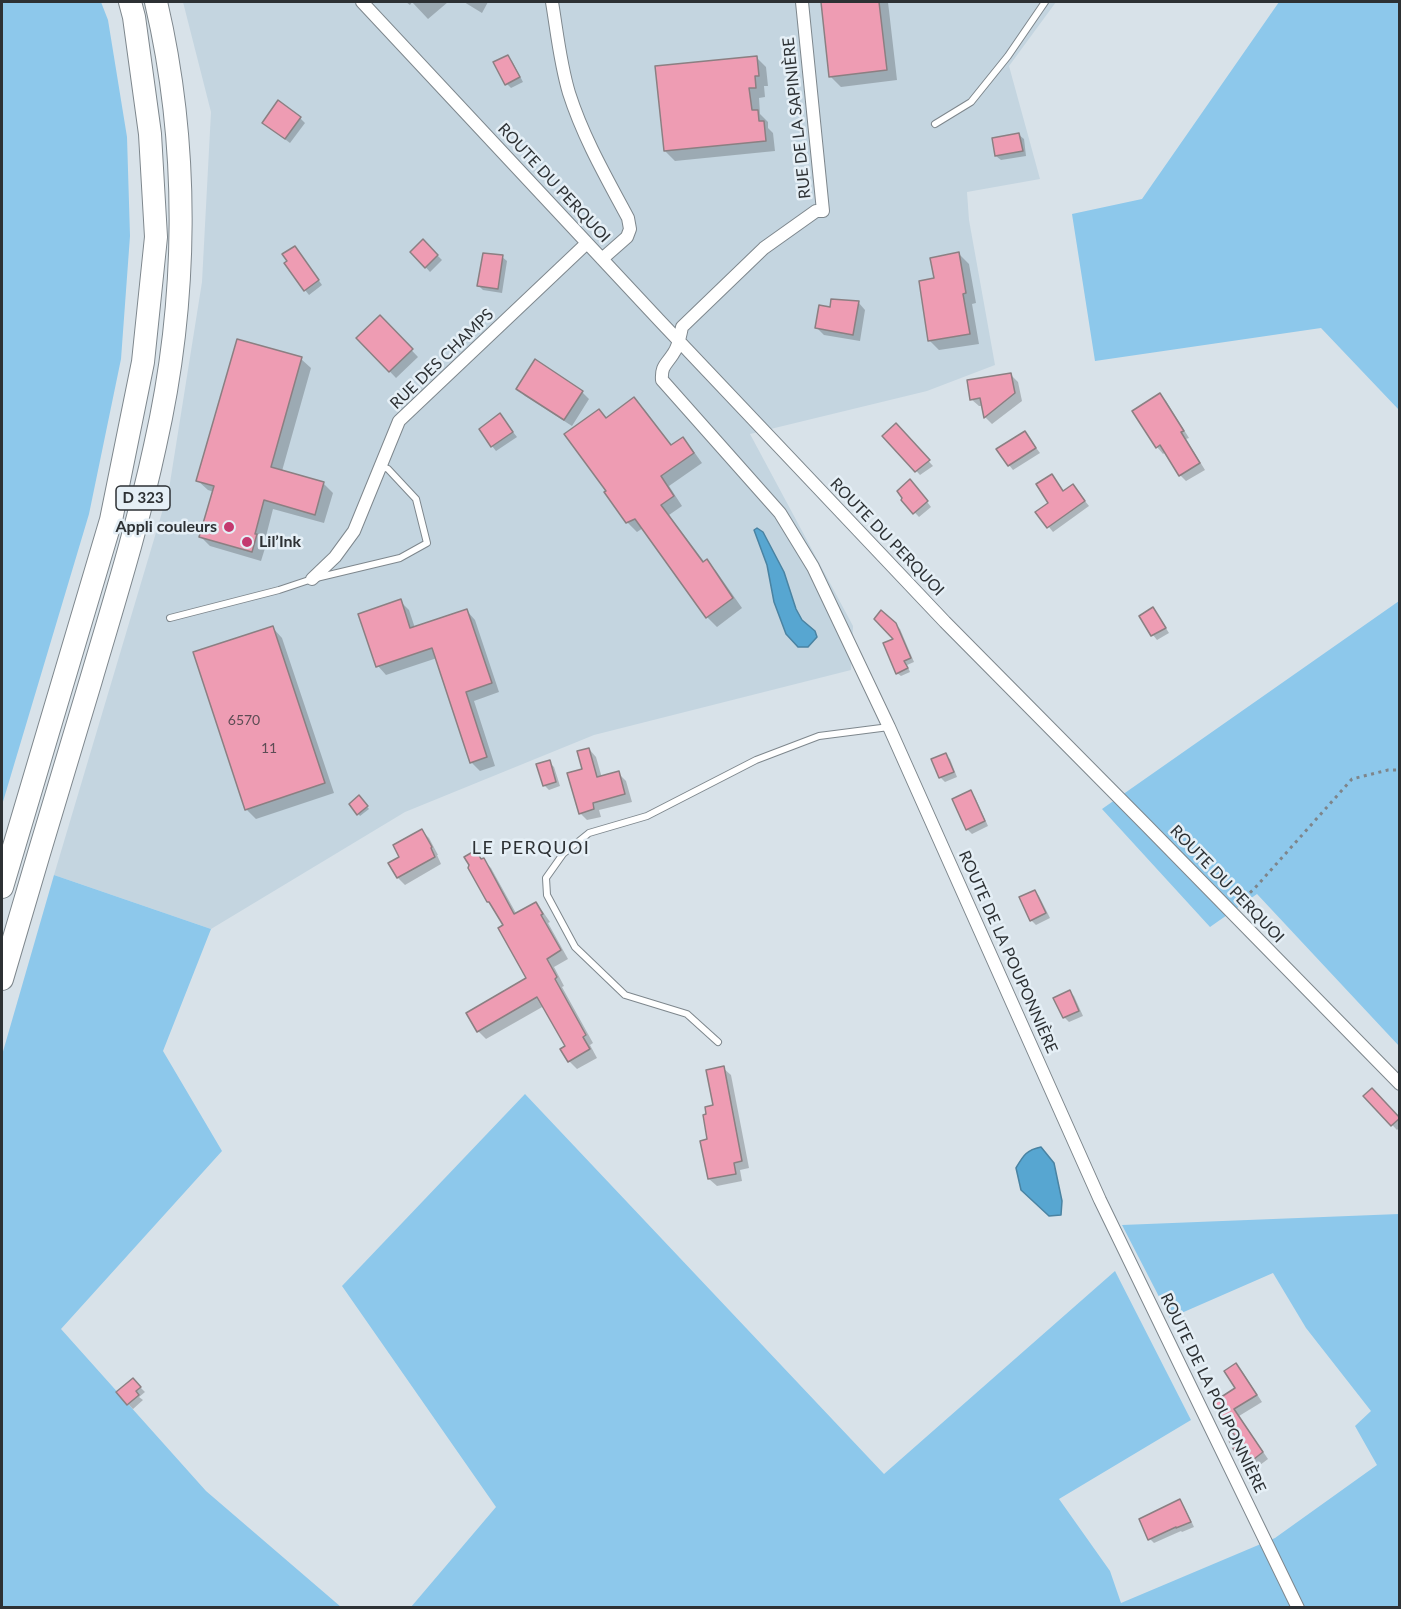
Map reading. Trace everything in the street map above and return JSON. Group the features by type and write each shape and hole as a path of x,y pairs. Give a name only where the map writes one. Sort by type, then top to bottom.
{"highway":[{"name":"D 323","path":"2,886 111,520 143,362 156,237 150,134 134,16 130,2"},
{"name":"D 323","path":"2,979 128,554 156,445 165,396 176,310 181,210 178,144 172,88 156,2"}],"street":[{"name":"ROUTE DU PERQUOI","path":"362,2 945,622 1400,1084"},
{"path":"552,2 568,91 585,136 628,218 630,229 627,237 602,259"},
{"name":"RUE DE LA SAPINIÈRE","path":"679,341 682,327 764,248 816,211 823,211 802,2"},
{"name":"RUE DES CHAMPS","path":"312,579 335,556 354,531 399,421 587,243"},
{"name":"ROUTE DE LA POUPONNIÈRE","path":"679,341 674,354 665,363 662,380 780,513 813,567 889,727 1100,1200 1298,1608"}],"lane":[{"path":"935,124 971,102 1008,56 1046,2"},
{"path":"170,618 279,590 312,579 400,558 428,543 416,499 388,469 381,466"},
{"path":"718,1042 687,1014 625,995 575,947 547,896 546,878 563,854 589,833 647,816 756,760 819,736 889,727"}],"path":[{"path":"1230,911 1254,889 1352,779 1388,770 1400,770"}],"shaded area":[{"path":"2,2 101,2 108,20 127,137 130,236 121,359 89,514 2,805"},
{"path":"183,2 1056,2 1009,66 1040,179 967,192 969,220 995,365 927,391 750,434 853,626 851,670 594,735 405,812 211,929 54,875 169,489 202,282 211,112"},
{"path":"1279,2 1399,2 1399,410 1321,328 1095,361 1072,214 1142,199"},
{"path":"757,528 763,532 784,572 802,620 815,631 817,637 808,647 798,647 786,634 774,602 767,565 754,530"},
{"path":"1399,601 1399,1046 1257,894 1210,927 1102,809"},
{"path":"54,875 211,929 163,1051 222,1151 61,1329 206,1491 341,1607 2,1607 2,1055"},
{"path":"525,1094 884,1474 1115,1271 1191,1420 1059,1499 1110,1571 1121,1603 1275,1538 1377,1465 1355,1426 1371,1411 1306,1328 1273,1273 1170,1318 1122,1225 1399,1214 1399,1607 411,1607 496,1507 342,1286"},
{"path":"1041,1147 1054,1163 1062,1201 1061,1215 1049,1216 1021,1190 1016,1168 1026,1154"}],"building":[{"path":"821,2 879,2 887,70 829,77"},
{"path":"508,55 520,77 505,85 493,62"},
{"path":"757,56 759,76 755,76 756,88 749,88 752,110 758,110 759,121 764,121 766,141 664,151 655,66"},
{"path":"278,100 301,117 285,139 262,123"},
{"path":"1019,133 1023,151 995,156 992,138"},
{"path":"423,239 438,255 425,268 410,252"},
{"path":"295,246 319,280 304,291 284,263 287,261 282,254"},
{"path":"959,252 970,334 928,341 919,281 934,278 930,258"},
{"path":"483,253 503,255 498,289 477,286"},
{"path":"831,299 859,301 853,335 815,328 819,305 830,307"},
{"path":"380,315 413,349 389,372 356,338"},
{"path":"237,339 302,357 271,467 324,482 315,515 264,500 252,552 199,537 214,486 196,481"},
{"path":"535,359 583,391 564,420 516,389"},
{"path":"1011,373 1015,393 984,418 980,398 970,400 967,380"},
{"path":"1160,393 1184,431 1181,432 1200,463 1179,476 1160,445 1156,448 1132,411"},
{"path":"634,397 671,445 683,437 694,453 661,476 674,496 661,505 703,562 707,559 733,598 706,618 635,519 626,523 604,492 606,491 564,434 599,409 606,418"},
{"path":"500,413 513,432 491,447 479,429"},
{"path":"896,423 930,460 915,472 882,436"},
{"path":"1025,431 1036,448 1008,466 996,449"},
{"path":"1052,474 1063,491 1073,484 1085,501 1047,528 1035,512 1048,503 1036,484"},
{"path":"910,479 928,501 913,514 901,500 897,491"},
{"path":"401,599 410,628 467,609 492,683 466,692 487,757 470,763 432,648 376,667 358,614"},
{"path":"1153,607 1166,628 1151,636 1139,616"},
{"path":"881,610 896,623 911,658 904,661 908,668 896,674 883,643 893,639 874,619"},
{"path":"273,626 325,783 245,810 193,652"},
{"path":"589,748 597,777 619,771 625,794 593,803 594,809 579,814 567,773 582,769 577,751"},
{"path":"946,753 954,772 939,778 931,759"},
{"path":"550,760 556,782 543,786 536,764"},
{"path":"971,790 985,821 966,830 952,799"},
{"path":"359,795 368,806 357,815 349,804"},
{"path":"422,829 435,857 397,878 388,863 399,857 393,845"},
{"path":"476,850 481,859 484,858 514,914 536,902 561,950 547,959 557,977 555,979 586,1035 583,1037 590,1049 568,1062 560,1049 565,1046 537,997 477,1032 466,1013 526,978 498,928 503,925 468,868 469,865 464,857"},
{"path":"1035,890 1046,913 1030,921 1019,897"},
{"path":"1070,990 1079,1011 1063,1018 1053,998"},
{"path":"724,1066 742,1161 734,1163 736,1174 708,1179 700,1141 707,1139 703,1115 706,1114 705,1107 713,1105 706,1070"},
{"path":"1372,1088 1400,1118 1391,1126 1363,1096"},
{"path":"1236,1363 1257,1395 1234,1409 1263,1452 1249,1463 1241,1452 1236,1455 1229,1440 1235,1436 1212,1403 1235,1388 1224,1371"},
{"path":"133,1378 141,1387 136,1391 139,1395 127,1405 116,1392"},
{"path":"1180,1499 1191,1522 1148,1540 1139,1519"}],"place":[{"name":"Appli couleurs","path":"229,527"},
{"name":"Lil’Ink","path":"247,542"}],"district":[{"name":"LE PERQUOI","path":"531,848"}]}
